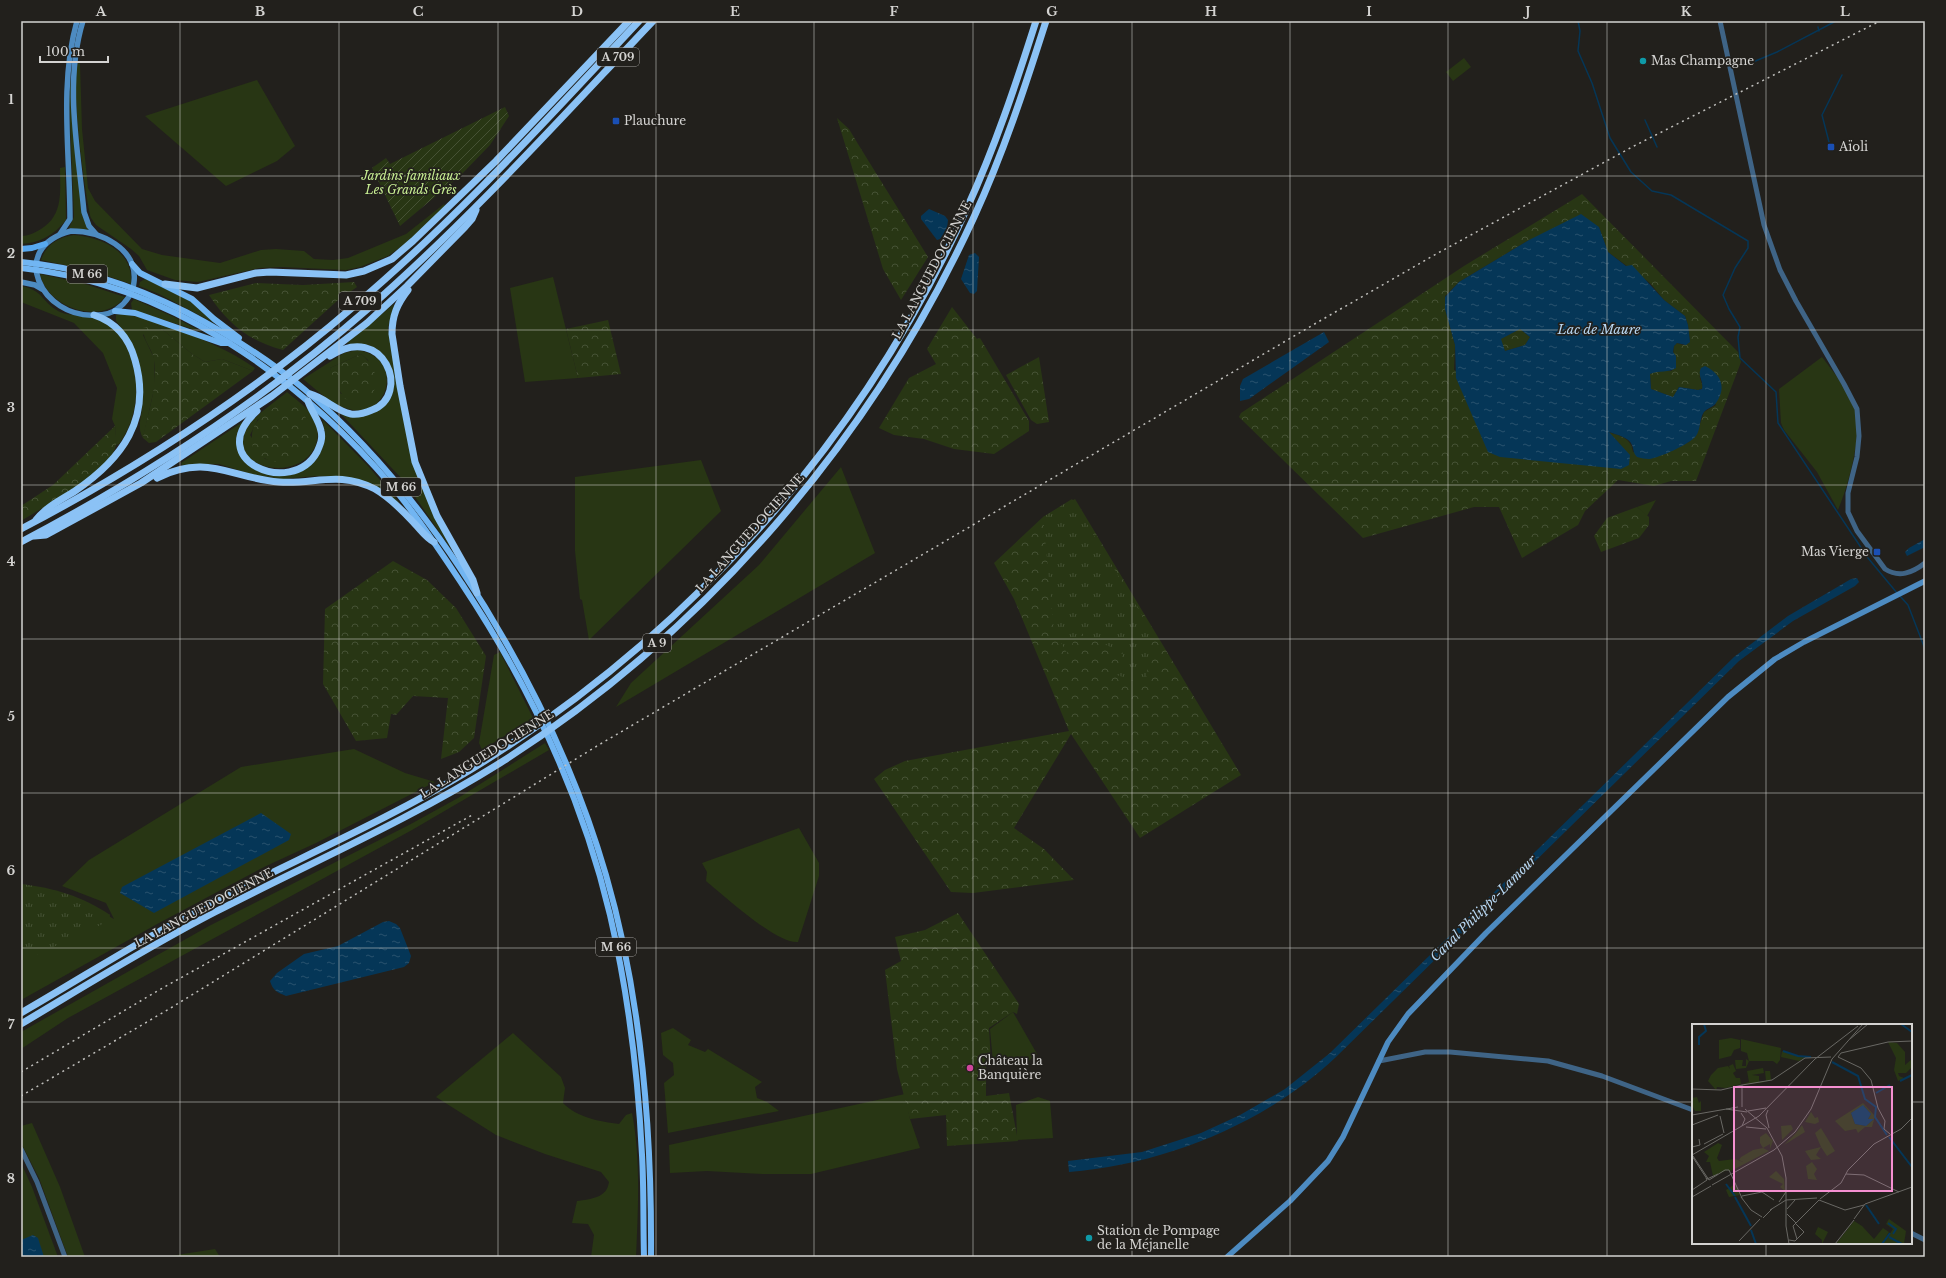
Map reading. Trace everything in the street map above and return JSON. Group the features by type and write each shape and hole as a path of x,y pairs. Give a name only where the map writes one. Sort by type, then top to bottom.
{"highway":[{"path":"165,284 186,287 207,286 256,273 270,272 346,275 364,271 392,259 413,241 496,161 629,21"},
{"name":"A 709","path":"21,530 114,477 184,434 304,348 354,307 424,244 492,176 639,21"},
{"name":"A 709","path":"21,542 119,487 260,395 314,354 370,307 478,206 653,21"},
{"name":"LA LANGUEDOCIENNE","path":"21,1013 188,915 394,813 474,767 529,731 579,695 638,647 690,600 753,535 803,477 861,398 909,322 950,246 980,178 1008,108 1036,21"},
{"name":"LA LANGUEDOCIENNE","path":"21,1024 189,926 399,821 473,779 523,747 589,700 640,658 696,608 754,549 816,476 865,408 909,340 950,266 983,196 1014,119 1046,21"},
{"path":"32,536 46,535 142,483 272,396 367,323 427,267 472,219 478,206"},
{"name":"M 66","path":"21,262 78,271 129,286 162,300 248,347 303,388 309,397 383,476 434,542 494,633 540,713"},
{"name":"M 66","path":"132,264 140,273 165,284 192,299 214,319 247,343 248,347"},
{"path":"427,267 397,306 392,320 392,344 415,462 435,511 473,580 477,593"},
{"name":"M 66","path":"21,268 78,277 128,292 211,332 254,359 298,392 309,397 383,465 413,502 477,593 510,647 587,816 606,877 631,993 647,1125 652,1255"},
{"name":"M 66","path":"114,311 135,313 221,343 229,343"},
{"path":"33,523 43,511 94,477 112,462 126,442 135,422 140,398 140,383 134,355 120,330 104,318 94,315"},
{"path":"272,396 243,426 240,437 240,446 242,455 248,462 276,473 287,472 305,465 312,459 319,447 322,432 309,397 320,397 340,410 352,414 363,414 375,409 384,401 389,392 391,383 390,371 385,360 375,351 363,347 350,347 341,350 319,364 311,366"},
{"path":"142,483 182,468 198,467 226,469 255,478 280,482 330,478 348,480 376,490 389,499 411,520 426,538 434,542"},
{"name":"M 66","path":"567,773 600,880 620,963 637,1081 642,1156 644,1242 642,1257"}],"main road":[{"path":"60,234 70,219 68,98 77,21"},
{"path":"83,21 73,57 73,98 84,212 89,226 96,235"},
{"path":"21,248 32,248 45,244 60,234 71,231 81,231 96,235 121,248 132,264 134,281 128,298 114,311 94,315 80,314 62,307 49,298 42,289 36,272 37,258 45,244"},
{"path":"21,282 35,285 42,289"},
{"path":"1227,1257 1290,1201 1328,1161 1343,1137 1395,1031 1423,998 1486,933 1728,697 1775,659 1804,642 1925,581"}],"street":[{"path":"1720,21 1764,225 1780,270 1857,409 1858,443 1847,504 1851,520 1885,569 1892,574 1902,575 1925,563"},
{"path":"1379,1061 1425,1052 1450,1052 1548,1060 1602,1076 1692,1110"},
{"path":"21,1149 37,1182 65,1257"},
{"path":"1912,1234 1925,1240"}],"green space":[{"path":"1464,58 1471,67 1453,81 1446,72"},
{"path":"78,63 80,64 82,129 88,188 95,201 142,249 162,255 220,263 261,250 276,249 304,251 314,259 333,260 348,258 406,234 444,204 445,206 409,241 388,256 360,267 346,270 281,267 259,268 198,282 175,280 147,270 139,256 96,225 91,218 85,187 79,139 76,92 76,74"},
{"path":"72,66 82,215 89,230 69,228 74,217 69,98"},
{"path":"257,80 295,146 277,161 226,186 145,116"},
{"name":"Jardins familiaux Les Grands Grès","path":"505,107 509,116 490,145 461,175 400,226 372,168 386,158 390,164"},
{"path":"837,118 849,129 928,257 901,300 883,269"},
{"path":"65,167 66,220 57,230 46,237 34,242 21,244 21,236 29,235 41,229 54,217 60,194 60,168"},
{"path":"1582,194 1738,352 1741,362 1696,481 1671,481 1654,486 1618,480 1585,511 1578,525 1522,558 1499,507 1474,507 1363,538 1239,417 1241,413 1464,266","holes":["1599,227 1608,252 1650,283 1664,300 1685,316 1688,325 1690,342 1683,345 1677,343 1674,346 1672,371 1658,370 1650,374 1651,389 1673,397 1679,387 1698,390 1703,388 1699,375 1716,405 1704,412 1697,433 1689,442 1664,454 1633,452 1628,441 1621,436 1608,432 1621,445 1454,370 1455,345 1445,309 1445,296 1459,282 1529,240"]},
{"path":"74,235 95,239 114,248 127,263 131,273 131,284 93,271 41,260 49,246 58,240"},
{"path":"40,274 82,283 125,297 115,306 103,311 90,312 77,310 64,304 53,296 45,286"},
{"path":"553,277 578,378 525,382 510,288"},
{"path":"145,279 184,297 199,308 216,324 159,294 139,286 140,282"},
{"path":"354,282 357,287 337,301 283,350 260,342 240,330 224,315 209,295 256,283 303,285"},
{"path":"21,286 34,290 58,311 70,315 95,318 105,322 118,333 127,347 133,363 136,380 136,397 133,414 127,430 119,444 116,445 115,426 112,419 117,388 103,353 74,323 21,302"},
{"path":"134,299 174,317 202,332 132,310 131,303"},
{"path":"394,304 388,328 411,456 459,560 404,481 340,413 372,414 393,387 394,375 392,369 381,353 368,345 353,345 347,343"},
{"path":"952,307 977,339 980,338 1029,421 1029,431 994,454 954,449 924,439 894,435 879,428 909,378 936,364 927,349"},
{"path":"121,314 150,320 208,342 227,351 255,368 253,371 222,359 205,362 192,354 157,325 143,335 154,358 155,385 143,438 140,431 143,396 141,372 135,351 124,331 116,321 116,315"},
{"path":"608,320 621,374 578,378 566,329"},
{"path":"157,325 192,354 205,362 222,359 253,371 156,442 149,443 143,438 154,390 155,370 153,356 144,337 143,328"},
{"path":"1520,329 1530,337 1525,345 1505,351 1500,339"},
{"path":"357,350 372,355 382,363 386,374 386,385 383,396 376,405 365,410 353,410 339,406 326,398 303,379 344,353","holes":["361,354 368,360 372,395 341,394 330,368"]},
{"path":"361,354 366,358 375,373 375,389 372,395 366,395 361,400 345,399 334,382 330,368"},
{"path":"1039,357 1049,422 1037,424 1031,420 1006,375"},
{"path":"1822,357 1849,395 1855,409 1857,419 1856,445 1853,460 1846,488 1838,510 1817,472 1784,430 1781,423 1779,389"},
{"path":"287,392 310,412 315,420 318,434 317,443 307,458 295,465 282,468 269,467 248,457 243,447 244,435 250,423 256,417","holes":["258,419 284,461 265,459 250,435"]},
{"path":"283,402 290,402 302,413 309,423 310,433 306,446 296,456 276,462 254,452 252,434 257,421"},
{"path":"322,419 368,466 399,502 397,504 347,477 316,476 282,479 254,475 219,464 182,465 181,463 244,421 237,432 237,443 241,455 252,467 266,474 282,476 297,473 310,466 320,454 324,438"},
{"path":"115,426 116,445 111,455 102,466 75,488 21,521 21,506 53,485"},
{"path":"701,460 721,511 589,640 582,600 580,599 575,551 575,477"},
{"path":"841,467 875,553 616,707 631,683 759,565"},
{"path":"1072,499 1151,630 1146,685 1117,675 1123,653 1079,632 1067,653 1054,631 1043,517"},
{"path":"1075,499 1241,775 1140,838 1071,734 1014,828 1044,849 1074,880 973,893 951,892 874,779 885,770 905,761 1069,731 1014,599 994,563 1043,517"},
{"path":"1656,500 1647,516 1637,507"},
{"path":"1637,507 1649,517 1649,525 1639,538 1601,552 1594,536 1607,518"},
{"path":"393,561 427,580 456,608 486,656 474,738 459,752 441,759 448,698 413,696 396,715 391,714 387,738 356,741 323,684 325,609"},
{"path":"500,652 533,718 482,750 479,743 494,655"},
{"path":"545,743 549,750 412,830 68,1018 21,1049 21,1032 209,926 409,825 458,798"},
{"path":"354,749 405,773 435,782 316,843 264,867 159,923 21,1000 21,889 92,907 114,919 106,903 62,886 89,860 241,767"},
{"path":"799,828 819,863 819,876 798,942 789,941 764,928 737,907 706,881 707,872 702,863"},
{"path":"21,884 45,888 78,898 110,915 109,921 21,962"},
{"path":"958,913 1019,1004 1017,1014 1013,1012 989,1028 991,1062 986,1062 986,1096 1009,1093 1018,1141 947,1146 946,1115 910,1119 897,1069 885,970 901,961 895,937 925,930"},
{"path":"1013,1012 1037,1054 1026,1063 993,1062 990,1029"},
{"path":"673,1028 691,1040 688,1045 705,1052 708,1049 762,1082 755,1087 757,1098 767,1102 779,1111 668,1133 664,1083 674,1075 673,1063 663,1055 661,1033"},
{"path":"513,1033 561,1077 565,1088 563,1103 568,1108 589,1118 619,1124 626,1115 632,1113 638,1167 636,1257 591,1257 594,1235 588,1224 572,1223 577,1201 598,1197 602,1195 608,1187 609,1182 601,1172 545,1154 496,1135 436,1097"},
{"path":"905,1094 910,1119 920,1148 811,1174 762,1174 707,1171 670,1173 669,1145"},
{"path":"1038,1097 1050,1101 1053,1138 1017,1140 1016,1105"},
{"path":"32,1123 60,1187 85,1257 68,1257 39,1178 21,1143 21,1126"},
{"path":"21,1163 32,1187 58,1257 21,1257"},
{"path":"215,1249 220,1257 164,1257"}],"water":[{"path":"929,209 945,216 948,220 947,229 940,239 937,240 921,219 921,216"},
{"name":"Lac de Maure","path":"1581,214 1599,227 1608,252 1626,266 1632,265 1664,300 1685,316 1688,325 1690,342 1686,345 1677,343 1674,346 1673,352 1676,356 1676,368 1673,370 1650,374 1651,389 1673,397 1679,387 1698,390 1702,389 1700,371 1701,368 1705,366 1711,369 1718,377 1722,386 1719,397 1712,407 1704,412 1701,418 1698,433 1693,439 1681,447 1667,453 1654,458 1646,459 1637,457 1628,440 1609,432 1630,455 1629,465 1621,469 1500,457 1488,452 1456,378 1455,345 1445,309 1445,297 1459,282 1529,240","holes":["1520,329 1530,337 1525,345 1505,351 1501,339"]},
{"path":"975,253 979,257 977,291 974,294 970,293 961,279 969,255"},
{"path":"1324,332 1329,342 1249,399 1240,401 1240,386 1243,379"},
{"path":"1925,539 1925,547 1907,556 1905,552 1909,548"},
{"name":"Canal Philippe-Lamour","path":"1857,578 1859,582 1855,586 1793,621 1739,661 1336,1057 1308,1081 1278,1102 1246,1121 1212,1137 1177,1150 1141,1160 1105,1168 1069,1172 1068,1161 1142,1152 1201,1133 1240,1115 1285,1089 1330,1053 1734,657 1788,616 1851,579"},
{"path":"261,813 291,834 289,840 154,913 120,893 122,887"},
{"path":"389,921 396,924 400,928 411,956 409,963 404,967 286,996 272,987 270,981 277,973 304,954 338,946 383,922"},
{"path":"33,1235 38,1238 44,1257 21,1257 21,1240"}],"waterway":[{"path":"1578,21 1580,31 1578,51 1592,83 1610,138 1631,172 1652,191 1671,195 1748,241 1748,248 1735,268 1723,295 1729,309 1740,327 1738,337 1740,358 1776,392 1778,423 1868,558 1897,593"},
{"path":"1753,62 1777,52 1836,21"},
{"path":"1818,27 1819,31"},
{"path":"1829,142 1822,115 1842,75"},
{"path":"1645,120 1657,147"},
{"path":"1899,595 1908,605 1925,649"}],"railway":[{"path":"21,1096 169,1009 597,746 1318,322 1438,253 1634,146 1880,21"},
{"path":"21,1072 159,990 474,814"}],"place":[{"name":"Mas Champagne","path":"1643,61"},
{"name":"Plauchure","path":"616,121"},
{"name":"Aïoli","path":"1831,147"},
{"name":"Mas Vierge","path":"1877,552"},
{"name":"Château la Banquière","path":"970,1068"},
{"name":"Station de Pompage de la Méjanelle","path":"1089,1238"}]}
